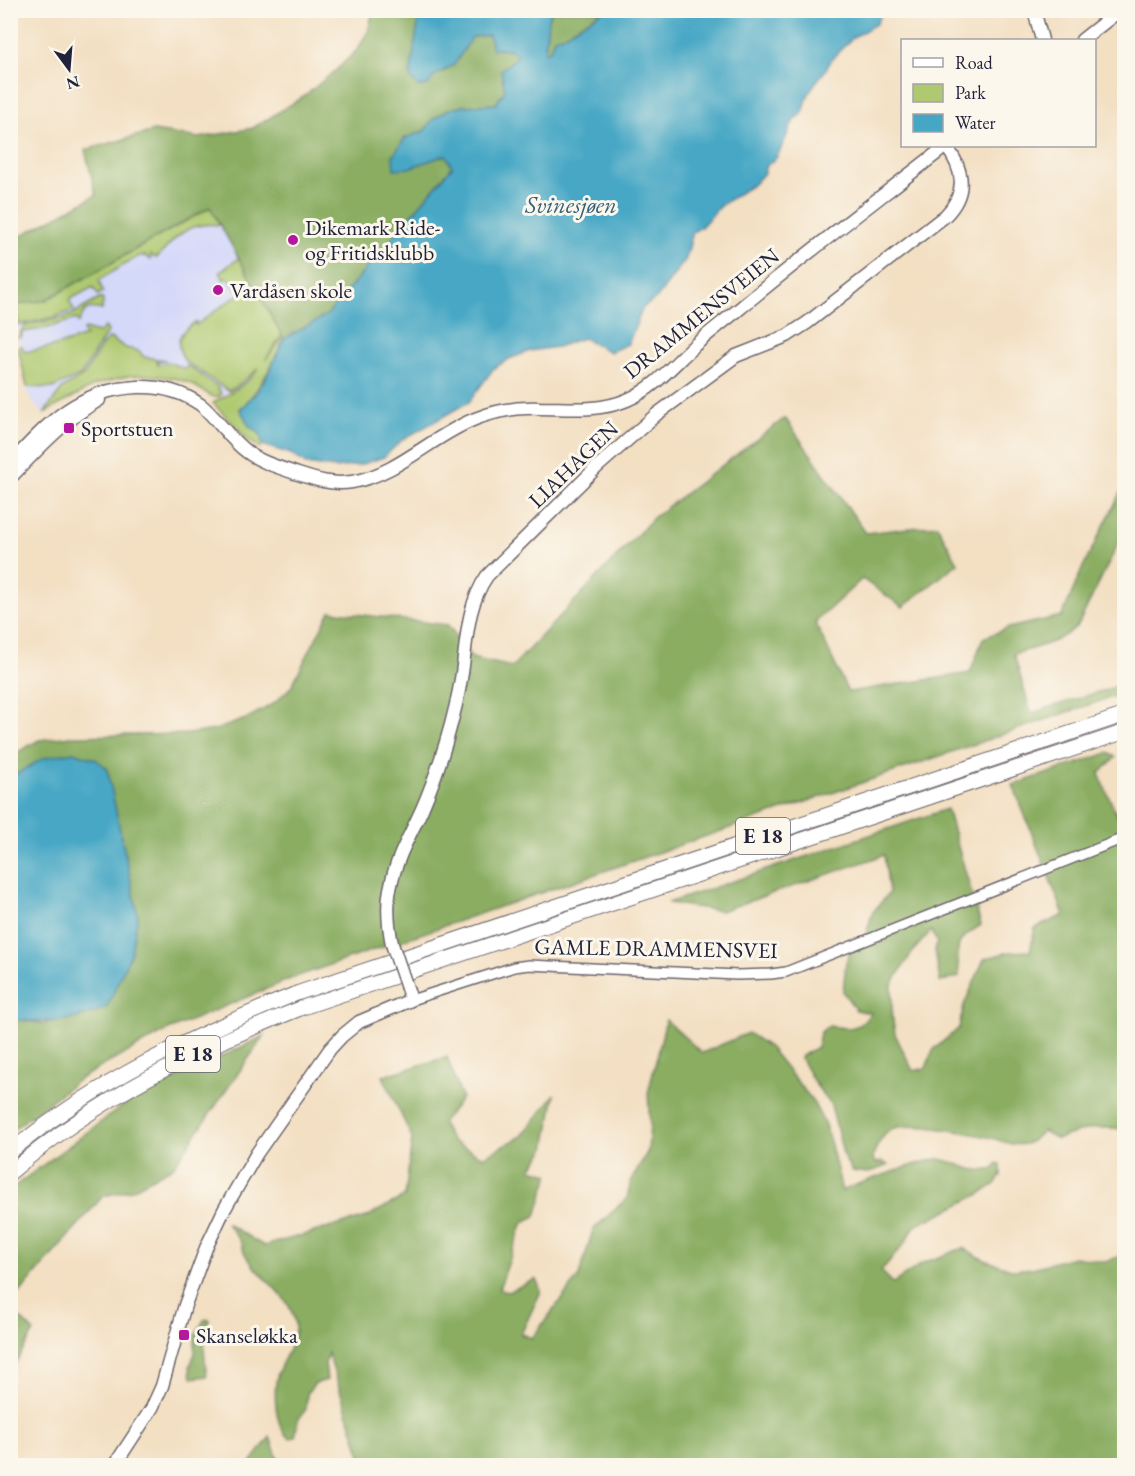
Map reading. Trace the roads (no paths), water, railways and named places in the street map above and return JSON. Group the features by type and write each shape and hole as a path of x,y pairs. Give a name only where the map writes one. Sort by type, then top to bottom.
{"highway":[{"name":"E 18","path":"10,1152 112,1080 225,1022 298,993 1125,715"},
{"name":"E 18","path":"10,1173 72,1125 121,1093 171,1065 273,1019 386,979 1125,732"}],"main road":[{"path":"1034,10 1043,37"},
{"path":"1083,39 1120,10"},
{"name":"DRAMMENSVEIEN","path":"10,464 40,433 74,406 97,393 122,387 154,387 170,390 194,400 204,407 249,453 280,467 332,483 365,478 401,461 452,431 487,415 523,408 595,409 623,401 644,391 768,284 945,147"},
{"name":"LIAHAGEN","path":"411,1000 392,944 388,915 391,885 438,766 462,676 470,613 487,576 605,459 657,414 736,356 787,336 807,323 945,216 958,200 961,181 955,159 947,147"},
{"name":"DRAMMENSVEIEN","path":"10,478 80,412 132,387"},
{"name":"GAMLE DRAMMENSVEI","path":"114,1466 152,1408 162,1386 185,1305 206,1248 233,1192 262,1145 330,1049 342,1036 359,1022 411,1000"}],"street":[{"name":"GAMLE DRAMMENSVEI","path":"411,1000 495,973 529,965 737,975 786,972 1125,838"}],"water":[{"name":"Svinesjøen","path":"420,11 552,11 548,19 545,52 550,50 554,38 562,36 603,11 883,11 876,24 852,38 831,60 827,69 811,89 802,114 795,118 777,157 765,167 765,172 754,184 721,205 701,227 693,232 686,259 657,298 643,308 628,344 610,352 583,338 557,347 530,351 494,368 469,402 402,440 384,457 360,465 335,468 306,464 291,454 262,445 260,434 249,426 240,409 256,393 267,376 284,339 327,315 452,167 446,155 409,168 394,169 393,156 405,138 424,131 433,119 449,109 497,104 505,91 501,70 516,58 516,54 509,49 492,49 489,35 472,37 454,65 434,76 428,85 418,87 410,77"},
{"path":"73,752 95,759 107,768 138,915 131,953 107,1007 61,1021 13,1019 10,1017 11,777 44,758"}],"place":[{"name":"Dikemark Ride- og Fritidsklubb","path":"293,240"},
{"name":"Vardåsen skole","path":"218,290"},
{"name":"Sportstuen","path":"69,428"},
{"name":"Skanseløkka","path":"184,1335"}]}
